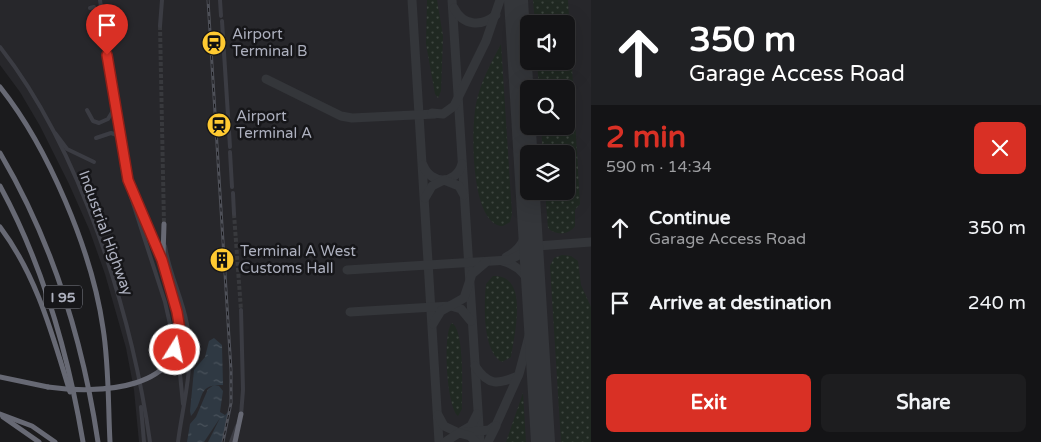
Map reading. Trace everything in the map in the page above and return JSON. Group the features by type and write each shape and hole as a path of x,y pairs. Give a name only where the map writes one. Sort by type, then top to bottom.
{"highway":[{"path":"0,87 23,120 47,163 67,208 92,278 104,333 110,442"},
{"name":"I 95","path":"0,154 28,206 59,282 84,368 98,442"},
{"path":"128,180 165,267"},
{"name":"I 95","path":"0,186 22,231 46,293 68,365 83,442"},
{"path":"0,377 48,387 98,390 125,387 145,380 161,369 172,357 179,337 179,320 165,267 162,247 164,224"},
{"path":"0,226 19,255 40,298 57,346 80,424"},
{"path":"0,414 40,442"},
{"path":"0,414 32,426 55,442"},
{"path":"235,442 241,414"}],"street":[{"path":"100,0 115,108 128,180 167,311 179,364 183,404"},
{"path":"160,26 162,0"},
{"path":"220,0 232,187"},
{"path":"90,8 94,8 99,21 103,24"},
{"name":"Industrial Highway","path":"0,48 23,80 50,127 85,202 106,255 124,316 150,442"},
{"path":"87,110 93,121 100,123 110,118 115,108"},
{"path":"50,127 66,148 94,162"},
{"path":"96,138 111,133 120,136"},
{"path":"233,193 234,214"},
{"path":"164,224 168,264 184,312 190,344 178,442"},
{"path":"231,442 241,414 243,384 240,310"},
{"path":"140,387 144,442"}],"shaded area":[{"path":"0,0 591,0 591,442 139,442 134,390 126,348 105,274 89,229 69,184 40,126 20,92 0,65"},
{"path":"427,0 437,0 443,36 441,91 438,98 435,94 426,44"},
{"path":"533,0 568,0 569,15 534,15"},
{"path":"501,44 512,214 510,222 503,226 492,221 484,210 475,174 473,133 474,116 480,88"},
{"path":"538,70 572,70 573,80 538,80"},
{"path":"575,119 580,204 575,210 575,226 566,233 558,233 548,228 546,200 575,200 575,145 542,145 542,135 575,135"},
{"path":"562,255 571,256 578,261 581,285 591,307 591,442 561,442 550,266 554,258"},
{"path":"493,276 505,278 512,285 516,295 516,322 511,357 502,362 495,356 491,348 486,326 486,284"},
{"path":"452,323 456,328 459,338 462,363 462,409 458,416 451,400 447,370 447,341"},
{"path":"523,393 526,442 506,442"}],"water":[{"path":"214,338 222,345 223,385 208,387 202,394 196,410 191,416 194,370 205,357 209,341"},
{"path":"214,385 219,386 223,391 220,412 225,415 228,412 223,442 208,442 220,418 204,442 187,442 190,424 196,417 208,389"}],"taxiway":[{"path":"412,0 439,442"},
{"path":"452,0 480,442"},
{"path":"432,113 443,114 454,106 486,41 500,0"},
{"path":"454,8 462,18 473,23 484,22 496,15"},
{"path":"266,79 341,116 352,118 435,114"},
{"path":"423,165 432,176 443,180 454,176 462,164"},
{"path":"425,198 432,186 444,180 459,186 464,195"},
{"path":"506,257 512,254 523,241 529,217"},
{"path":"347,270 509,260 537,246 591,242"},
{"path":"502,261 514,266 527,278 534,296"},
{"path":"433,324 441,311 464,298 472,274 486,262"},
{"path":"350,312 451,306 461,309 471,321"},
{"path":"459,433 489,430 496,425 519,374 535,313"},
{"path":"475,366 489,381 505,381 518,376"},
{"path":"438,415 444,426 459,433 471,426 477,414"},
{"path":"488,442 496,426"},
{"path":"445,442 459,433 470,436 476,442"}],"runway":[{"path":"516,0 543,442"}],"tunnel":[{"path":"160,26 164,224"},
{"path":"234,214 241,310"}],"railway":[{"path":"208,0 231,370 231,403 223,442"}],"place":[{"name":"Airport Terminal B","path":"214,43"},
{"name":"Airport Terminal A","path":"219,125"},
{"name":"Terminal A West Customs Hall","path":"222,260"}],"route":[{"path":"107,55 128,180 154,238 169,280 177,312 180,330 175,350"}]}
